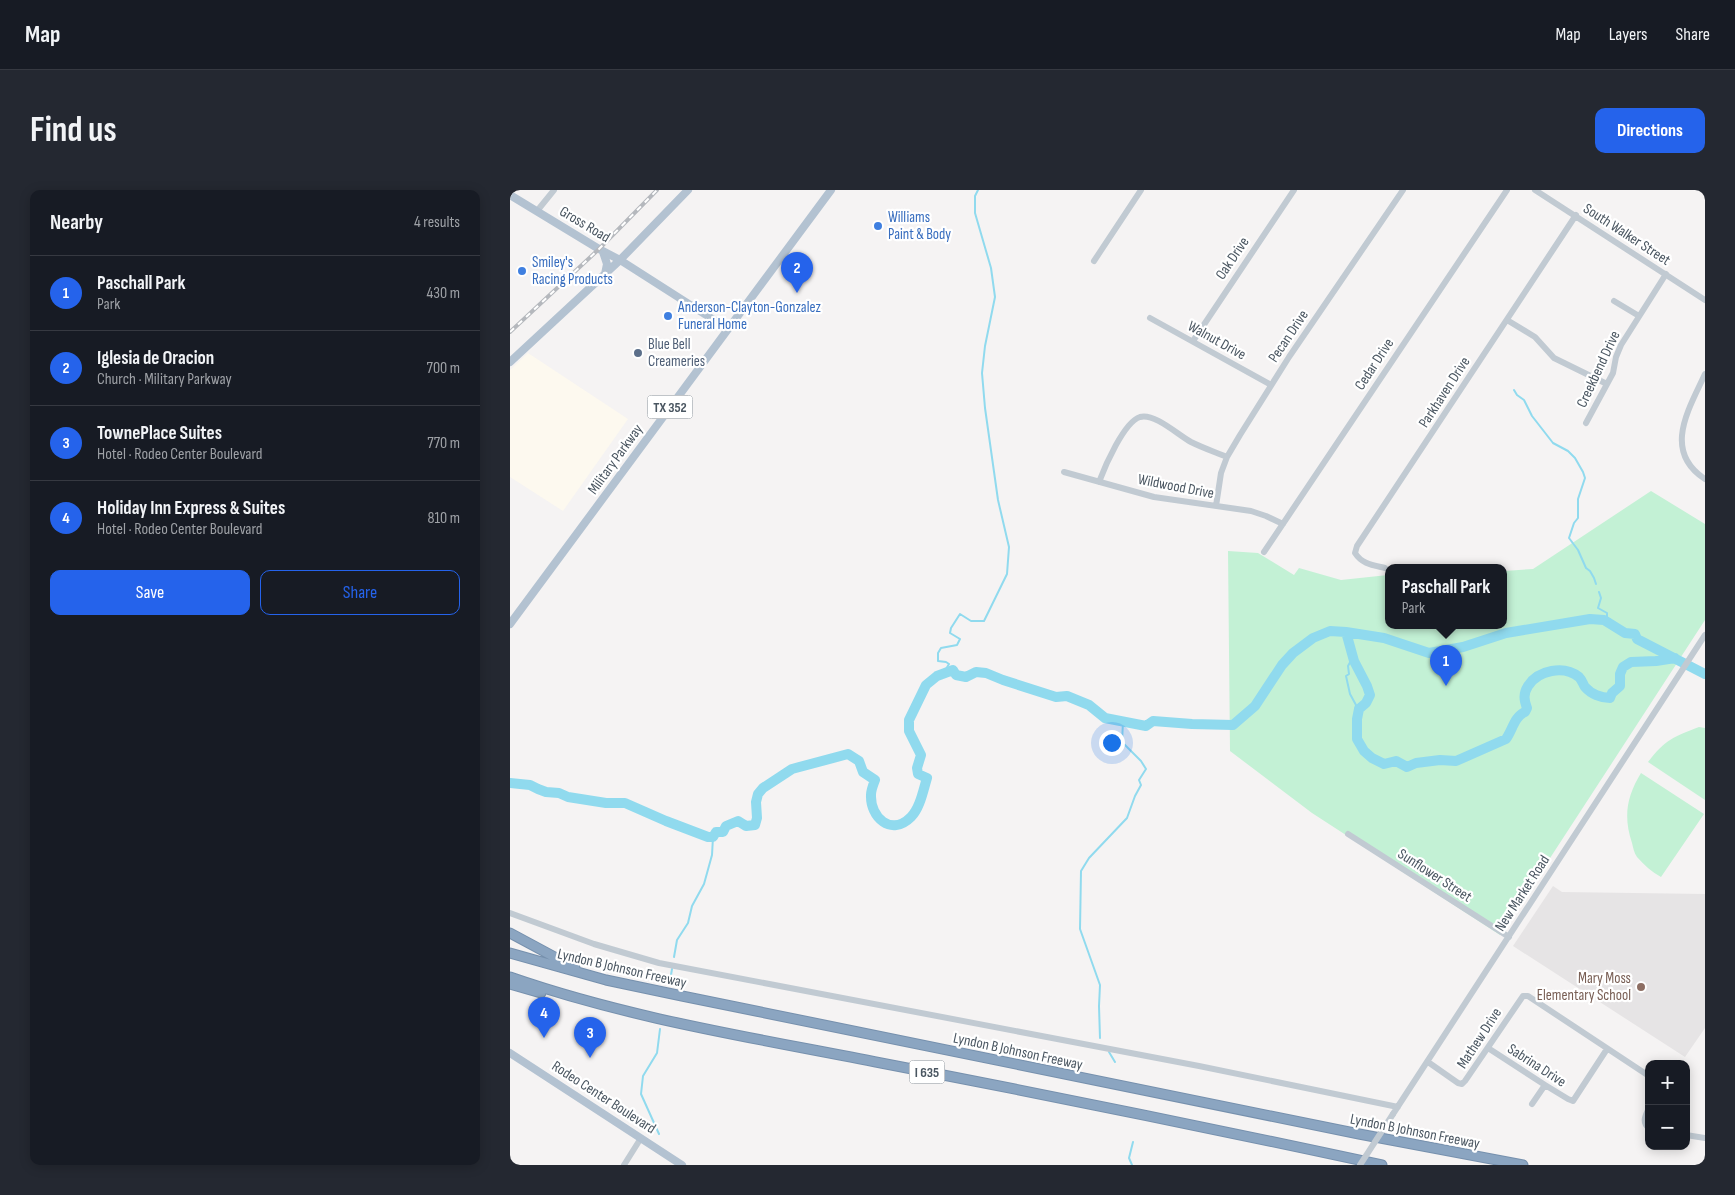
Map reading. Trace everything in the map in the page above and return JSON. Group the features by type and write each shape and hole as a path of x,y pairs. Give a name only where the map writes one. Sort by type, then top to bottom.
{"highway":[{"path":"510,933 588,975"},
{"name":"Lyndon B Johnson Freeway","path":"510,953 588,975 692,998 1360,1134 1523,1165"},
{"name":"I 635","path":"510,976 587,1001 652,1018 1382,1165"},
{"path":"510,984 586,1005 652,1018"}],"main road":[{"path":"510,362 620,260 688,190"},
{"name":"Military Parkway","path":"510,624 831,190"},
{"name":"Gross Road","path":"510,195 603,252 620,260 728,330"},
{"path":"603,252 607,266 604,275"},
{"name":"Rodeo Center Boulevard","path":"510,1052 682,1165"}],"street":[{"path":"537,211 554,190"},
{"path":"1094,261 1141,190"},
{"name":"Oak Drive","path":"1193,341 1294,190"},
{"name":"Cedar Drive","path":"1264,552 1507,190"},
{"name":"South Walker Street","path":"1535,190 1705,300"},
{"name":"Pecan Drive","path":"1216,506 1219,483 1227,457 1271,385 1400,191"},
{"name":"Parkhaven Drive","path":"1385,568 1359,560 1355,553 1357,546 1576,215"},
{"name":"Creekbend Drive","path":"1586,424 1613,373 1616,357 1621,345 1666,274"},
{"path":"1614,301 1639,316"},
{"name":"Walnut Drive","path":"1150,318 1271,385"},
{"path":"1507,320 1535,337 1554,358 1607,384"},
{"path":"1705,374 1682,430 1681,441 1682,452 1688,464 1705,479"},
{"path":"1099,482 1114,449 1134,420 1143,417 1157,420 1194,443 1227,457"},
{"name":"Wildwood Drive","path":"1064,472 1154,497 1250,511 1283,524"},
{"name":"New Market Road","path":"1360,1165 1705,635"},
{"name":"Sunflower Street","path":"1348,834 1509,937"},
{"name":"Lyndon B Johnson Freeway","path":"510,913 594,944 659,963 1199,1066 1398,1107"},
{"name":"Mathew Drive","path":"1428,1062 1462,1084 1523,996 1528,996 1607,1049"},
{"name":"Sabrina Drive","path":"1488,1048 1545,1085 1574,1101 1607,1049"},
{"path":"1607,1049 1645,1073"},
{"path":"1532,1104 1545,1085"},
{"path":"1690,1136 1705,1138"},
{"path":"624,1165 641,1138"}],"shaded area":[{"path":"528,353 628,419 563,511 510,477 510,370"},
{"name":"Mary Moss Elementary School","path":"1553,886 1562,892 1705,894 1705,1028 1685,1057 1513,946"}],"green space":[{"path":"1651,491 1705,524 1705,620 1500,935 1312,813 1230,751 1228,551 1258,553 1294,575 1299,568 1341,580 1385,575 1385,629 1507,629 1507,571 1533,569"},
{"path":"1699,727 1705,728 1705,800 1648,762 1665,743"},
{"path":"1641,773 1704,814 1661,877 1637,857 1629,833 1628,806 1632,790"}],"waterway":[{"path":"943,674 949,664 938,661 938,653 941,648 957,645 960,639 950,633 960,614 971,621 984,621 1007,574 1009,547 998,500 985,408 982,373 985,346 995,297 991,268 975,213 975,196 978,190"},
{"path":"1514,390 1524,400 1532,416 1553,443 1568,451 1575,458 1583,472 1585,478 1578,499 1578,518 1574,523 1569,538 1578,550 1596,584"},
{"path":"1599,592 1601,598 1598,608 1607,613 1607,618 1611,620 1612,625"},
{"path":"510,783 530,785 546,792 559,793 568,797 606,803 625,803 666,821 708,837 713,837 716,832 723,832 726,826 738,821 746,826 755,825 758,794 763,788 792,769 848,754 859,761 863,772 875,780 871,795 874,811 878,817 889,825 896,825 903,823 911,817 917,809 927,778 918,774 917,768 921,755 909,731 909,720 926,685 937,676 953,670 956,675 966,677 976,672 986,673 1056,697 1067,696 1089,705 1105,718 1146,726 1153,721 1233,725 1255,706 1282,665 1293,653 1313,638 1330,631 1384,638 1429,653 1463,647 1506,633 1590,619 1604,620 1625,633 1635,634 1637,639 1705,674"},
{"path":"1346,632 1354,661 1370,695 1366,703 1359,709 1357,739 1364,751 1372,758 1384,764 1396,761 1407,767 1416,763 1440,760 1456,761 1506,739 1516,720 1527,708 1524,697 1528,686 1538,676 1545,673 1559,670 1573,673 1581,679 1590,692 1610,698 1612,693 1620,686 1620,674 1623,667 1631,662 1675,658"},
{"path":"1353,657 1348,666 1349,674 1346,676 1358,716"},
{"path":"1100,1038 1100,985 1080,929 1081,871 1089,858 1127,818 1141,785 1139,780 1146,769 1141,761 1122,742 1123,722"},
{"path":"674,957 677,940 688,923 692,906 704,884 712,855 713,837"},
{"path":"670,981 672,969"},
{"path":"659,1134 641,1094 643,1076 657,1053 660,1029"},
{"path":"1109,1052 1115,1062"},
{"path":"1132,1165 1129,1158 1133,1142"}],"railway":[{"path":"510,332 599,249 657,190"}],"place":[{"name":"Williams Paint & Body","path":"878,226"},
{"name":"Smiley's Racing Products","path":"522,271"},
{"name":"Iglesia de Oracion","path":"797,293"},
{"name":"Anderson-Clayton-Gonzalez Funeral Home","path":"668,316"},
{"name":"Blue Bell Creameries","path":"638,353"},
{"name":"Paschall Park","path":"1446,686"},
{"name":"Mary Moss Elementary School","path":"1641,987"},
{"name":"Holiday Inn Express & Suites","path":"544,1038"},
{"name":"TownePlace Suites","path":"590,1058"}]}
